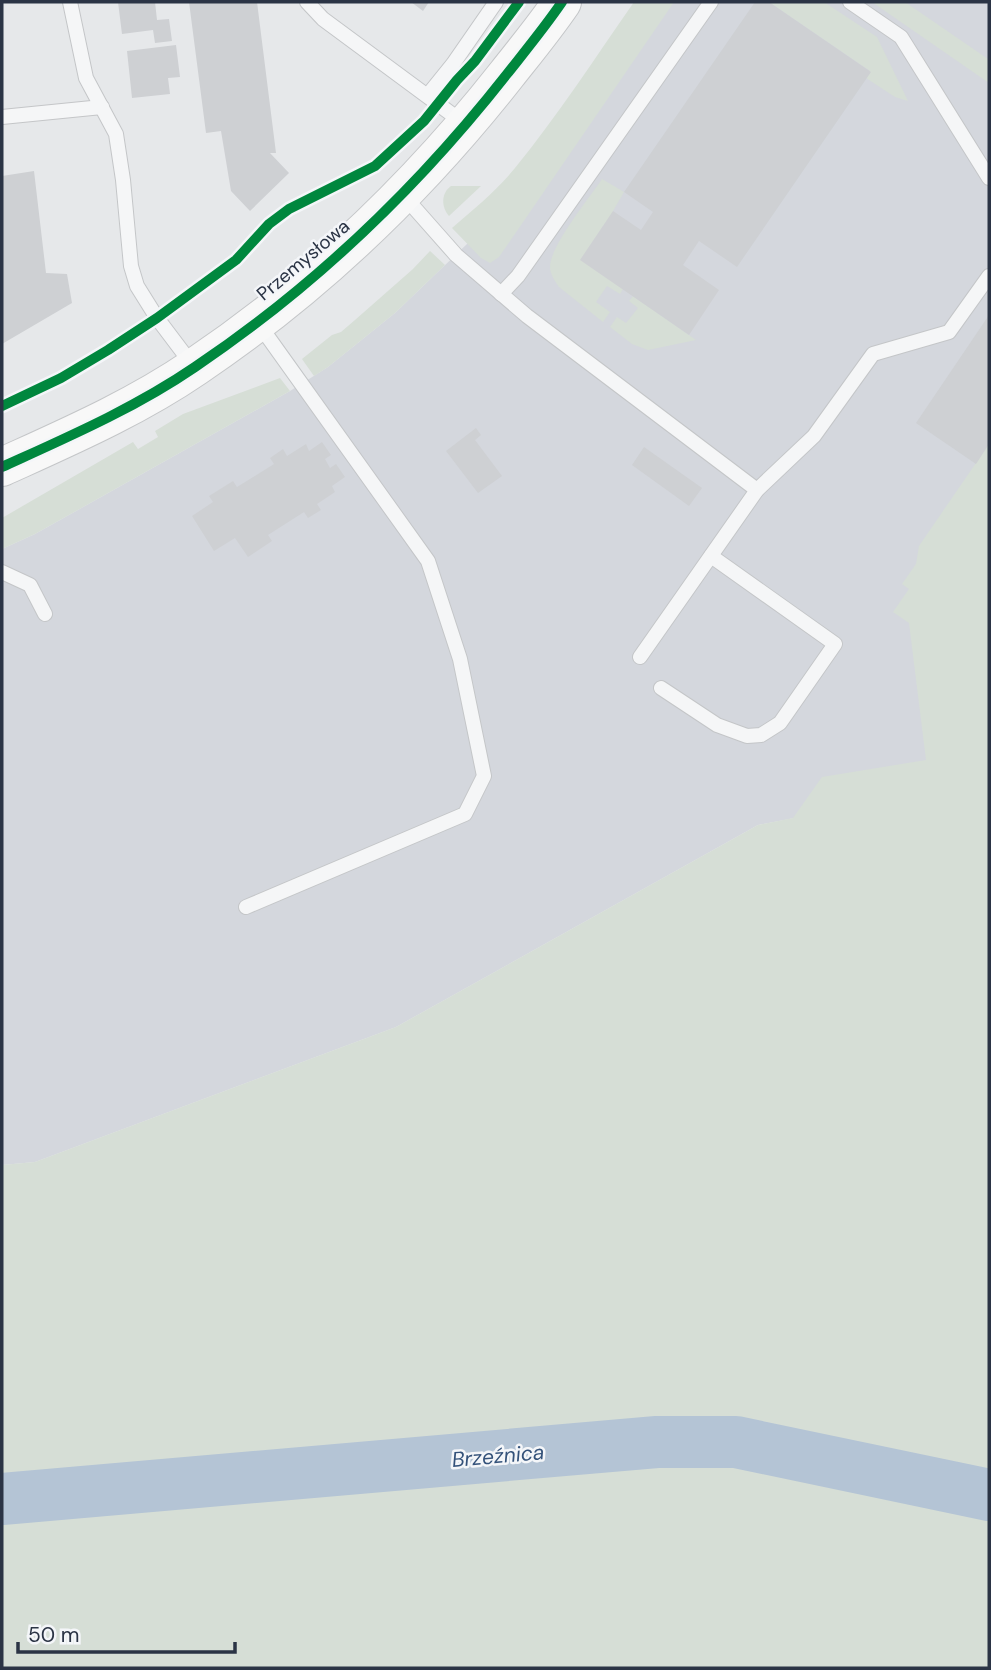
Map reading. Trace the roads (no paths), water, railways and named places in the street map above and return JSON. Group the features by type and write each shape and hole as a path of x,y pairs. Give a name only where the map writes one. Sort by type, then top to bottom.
{"street":[{"name":"Przemysłowa","path":"2,467 113,416 194,368 257,322 350,245 402,194 466,124 562,2"}],"lane":[{"path":"70,2 86,78 116,134 131,265 137,286 194,368"},
{"path":"307,2 323,19 466,124"},
{"path":"428,95 496,2"},
{"path":"501,294 518,276 710,2"},
{"path":"849,2 901,37 989,178"},
{"path":"2,117 102,107"},
{"path":"402,194 456,255 538,325 758,490"},
{"path":"640,657 758,490 814,436 873,354 949,332 989,276"},
{"path":"246,907 465,814 484,776 460,659 428,561 257,322"},
{"path":"661,688 717,725 747,736 761,735 780,723 835,644 711,556"},
{"path":"2,572 30,585 46,614"}],"waterway":[{"name":"Brzeźnica","path":"2,1499 657,1442 736,1442 989,1495"}]}
